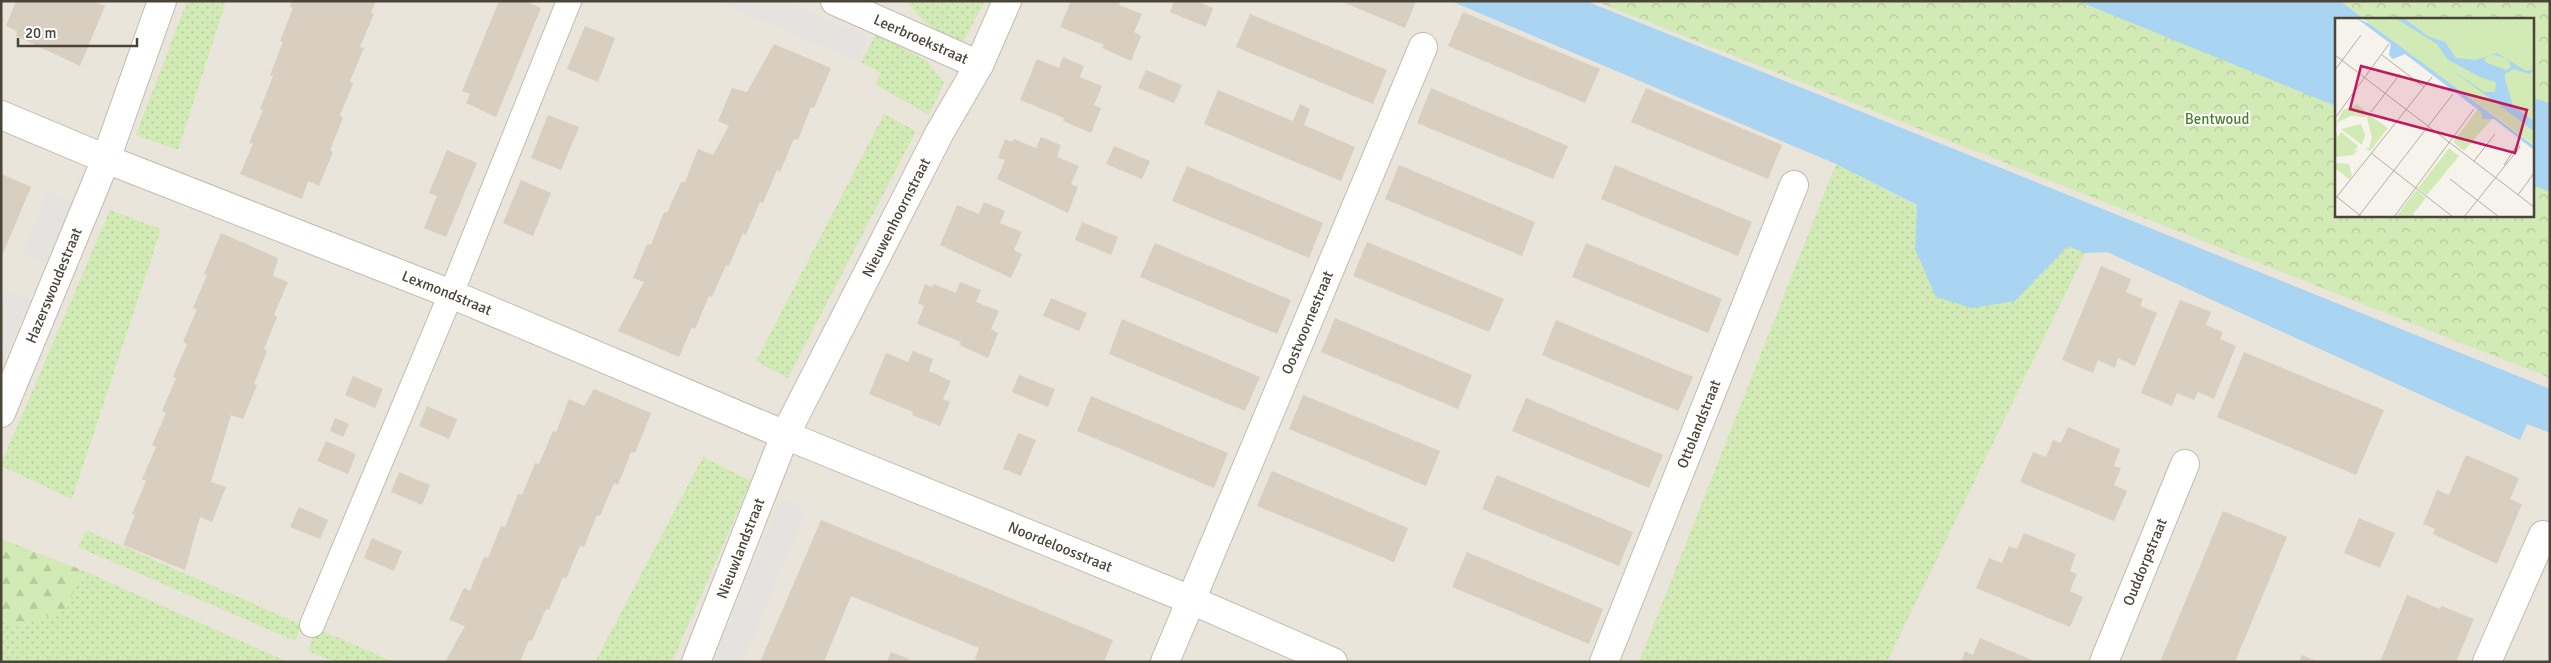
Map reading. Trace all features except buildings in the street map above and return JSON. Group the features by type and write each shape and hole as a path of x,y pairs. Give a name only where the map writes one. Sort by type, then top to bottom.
{"street":[{"name":"Hazerswoudestraat","path":"1,413 106,159 162,1"},
{"name":"Leerbroekstraat","path":"835,1 979,65"},
{"name":"Nieuwenhoornstraat","path":"785,435 940,132 979,65 1007,1"},
{"name":"Oostvoornestraat","path":"1165,662 1423,47"},
{"name":"Lexmondstraat","path":"1,115 106,159 452,294 785,435"},
{"name":"Ottolandstraat","path":"1604,662 1794,185"},
{"name":"Noordeloosstraat","path":"785,435 1191,600 1333,662"},
{"name":"Nieuwlandstraat","path":"696,662 785,435"},
{"name":"Ouddorpstraat","path":"2104,662 2185,464"},
{"path":"2487,662 2543,536 2550,538"}],"lane":[{"path":"312,625 452,294 569,1"}],"shaded area":[{"path":"1,1 1688,1 2550,346 2550,662 1,662"},
{"path":"717,1 785,1 868,37 858,61"},
{"path":"48,191 73,201 46,263 22,253"},
{"path":"6,290 30,300 1,366 1,301"},
{"path":"781,498 806,510 743,662 712,662"}],"green space":[{"path":"187,1 226,1 178,150 136,135"},
{"path":"906,1 985,1 963,41 947,38 939,33 924,21"},
{"name":"Bentwoud","path":"1595,1 2550,1 2550,378"},
{"path":"876,34 927,61 944,83 929,115 876,85 880,73 861,62"},
{"path":"884,114 916,131 788,378 756,361"},
{"path":"1836,164 1917,206 1915,249 2015,301 2068,246 2085,253 1887,662 1639,662"},
{"path":"110,210 161,229 72,499 1,466 1,464"},
{"path":"703,457 751,481 672,662 595,662"},
{"path":"86,530 302,625 295,641 78,547"},
{"path":"1,539 82,570 67,608 19,627 1,621"},
{"path":"82,570 288,662 1,662 1,621 19,627 67,608"},
{"path":"316,628 394,662 335,662 308,651"}],"water":[{"path":"1451,1 1586,1 2550,389 2550,433 2527,424 2520,440 2107,252 2085,253 2068,246 2015,301 1972,308 1936,297 1915,249 1917,205 1836,164"},
{"path":"2078,1 2340,1 2363,18 2335,18 2335,106"},
{"path":"2534,99 2550,103 2550,192 2534,186"}]}
